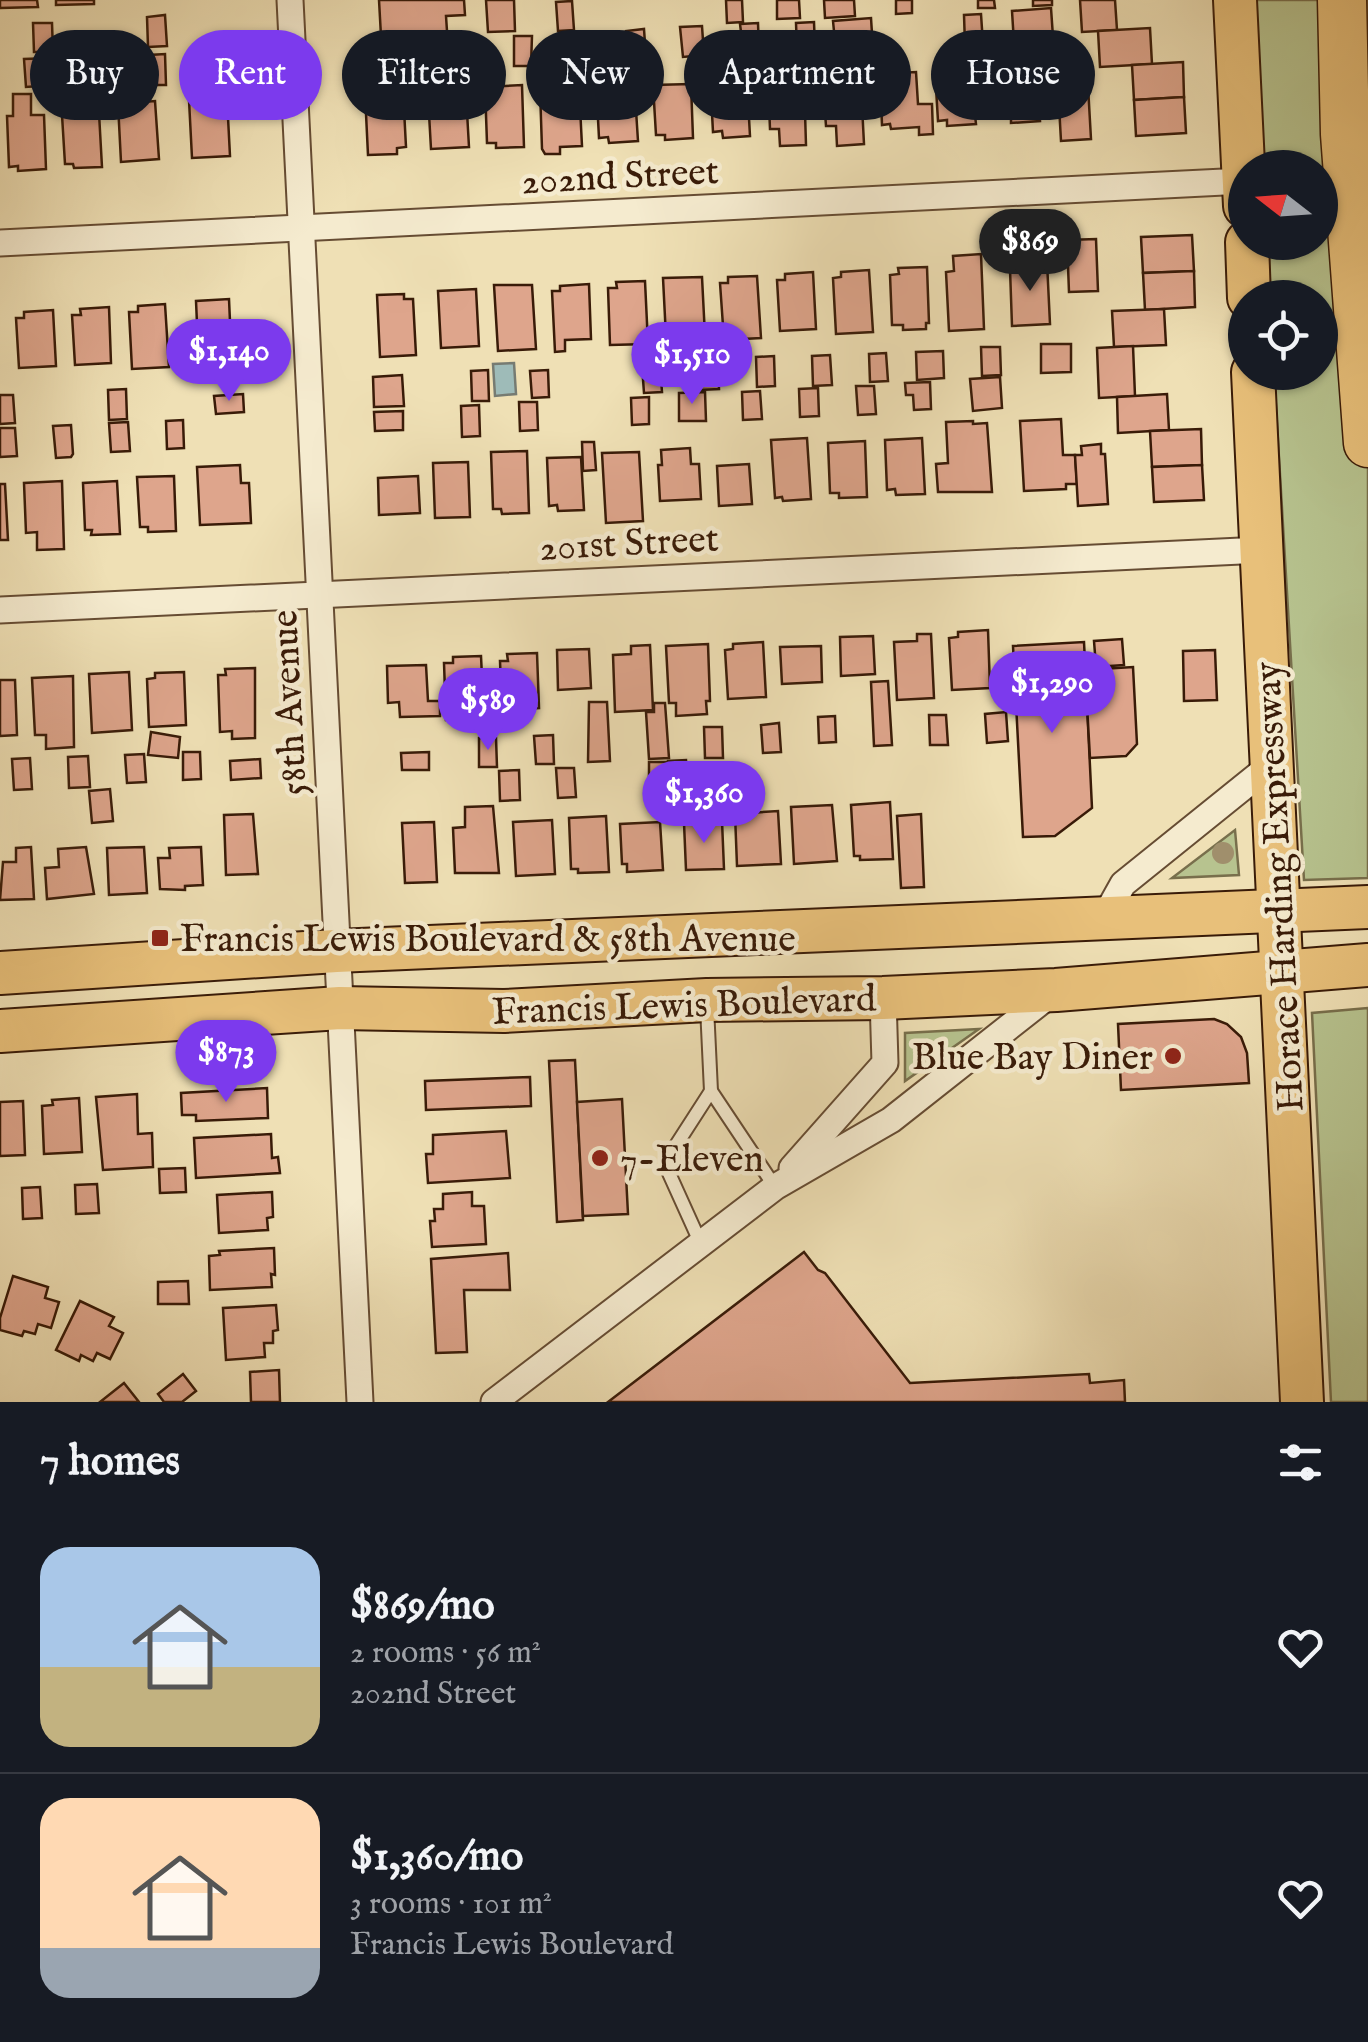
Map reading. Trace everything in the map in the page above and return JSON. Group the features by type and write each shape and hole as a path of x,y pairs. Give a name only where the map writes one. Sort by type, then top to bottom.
{"highway":[{"path":"1344,0 1355,128 1368,193"},
{"path":"1344,0 1345,134 1368,443"}],"main road":[{"path":"1235,0 1242,150"},
{"name":"Horace Harding Expressway","path":"1254,390 1302,1402"},
{"name":"Francis Lewis Boulevard","path":"0,973 336,951 1368,907"},
{"name":"Francis Lewis Boulevard","path":"0,1031 340,1008 504,1010 1056,990 1368,965"}],"street":[{"name":"58th Avenue","path":"290,0 360,1402"},
{"name":"202nd Street","path":"0,243 1228,182"},
{"name":"201st Street","path":"0,610 1262,550"},
{"path":"1104,918 1123,884 1272,764"},
{"path":"494,1402 775,1186 891,1120 1056,990"},
{"path":"775,1186 885,1064 883,998"}],"lane":[{"path":"707,1000 711,1091 775,1186"},
{"path":"701,1244 668,1171 671,1153 711,1091"}],"green space":[{"path":"1252,0 1368,0 1368,878 1304,880 1275,390 1338,390 1338,280 1269,280 1267,260 1338,260 1338,150 1261,150"},
{"path":"1235,830 1239,875 1172,878"},
{"path":"1368,1008 1368,1402 1331,1402 1312,1013"},
{"path":"979,1029 905,1081 905,1033"}],"water":[{"path":"514,363 516,394 495,396 493,364"}],"building":[{"path":"0,0 37,0 38,7 0,8"},
{"path":"56,0 94,0 94,4 56,5"},
{"path":"379,0 464,0 465,15 446,16 447,30 381,30"},
{"path":"486,0 514,0 515,31 488,30"},
{"path":"726,0 742,0 743,22 727,23"},
{"path":"777,0 799,0 800,18 777,19"},
{"path":"824,0 854,0 855,16 825,18"},
{"path":"896,0 912,0 912,13 896,14"},
{"path":"978,0 994,0 995,8 978,8"},
{"path":"1033,0 1052,0 1052,5 1033,6"},
{"path":"1080,0 1115,0 1117,30 1082,30"},
{"path":"572,1 574,30 558,30 556,2"},
{"path":"1051,8 1053,30 1013,30 1012,11"},
{"path":"981,14 982,30 964,30 964,15"},
{"path":"165,15 167,46 159,46 159,30 147,30 147,17"},
{"path":"871,18 872,30 834,30 833,21"},
{"path":"814,22 814,30 796,30 796,23"},
{"path":"33,23 52,23 52,30 33,30"},
{"path":"758,23 758,30 741,30 740,24"},
{"path":"702,26 702,30 684,30 684,57 683,57 680,27"},
{"path":"1150,28 1152,64 1100,67 1098,31"},
{"path":"514,36 526,36 526,66 514,66"},
{"path":"159,54 165,54 166,85 159,85"},
{"path":"24,59 30,59 30,87 26,87"},
{"path":"1183,62 1184,97 1134,100 1132,65"},
{"path":"911,72 916,72 918,104 931,104 933,134 919,135 919,127 891,129 890,124 882,125 882,120 911,120"},
{"path":"684,84 684,120 692,120 693,138 665,140 665,135 656,135 655,120 664,120 664,85"},
{"path":"522,85 524,147 496,148 496,143 487,143 486,120 506,120 506,86"},
{"path":"13,94 30,94 30,120 44,120 46,169 18,171 18,166 9,167 7,116 13,116"},
{"path":"1184,97 1186,133 1136,136 1134,100"},
{"path":"62,120 99,120 102,167 74,168 73,164 65,164"},
{"path":"119,120 156,120 159,159 121,162"},
{"path":"190,120 228,120 230,156 192,158"},
{"path":"366,120 405,120 406,147 397,148 397,154 368,155"},
{"path":"429,120 467,120 469,147 431,149"},
{"path":"541,120 581,120 582,146 560,147 560,154 545,154"},
{"path":"598,120 637,120 638,141 609,143 608,137 599,138"},
{"path":"712,120 749,120 750,136 723,138 722,131 713,132"},
{"path":"770,120 805,120 806,145 780,146 779,129 770,129"},
{"path":"826,120 863,120 864,144 837,146 836,126 826,126"},
{"path":"947,120 976,120 976,124 947,126"},
{"path":"1060,120 1090,120 1091,139 1061,141"},
{"path":"1192,235 1194,271 1143,273 1141,237"},
{"path":"1096,239 1098,291 1069,292 1067,240"},
{"path":"981,254 984,329 949,331 946,272 954,271 953,256"},
{"path":"1047,262 1050,324 1012,326 1010,269 1017,268 1017,263"},
{"path":"927,267 926,329 903,330 903,325 892,325 890,275 899,274 898,268"},
{"path":"869,270 873,332 836,334 833,278 841,277 841,272"},
{"path":"1194,271 1195,307 1145,310 1143,273"},
{"path":"813,272 816,329 780,331 777,280 785,280 785,274"},
{"path":"757,276 761,338 724,340 720,283 728,283 728,277"},
{"path":"702,277 705,336 666,337 663,278"},
{"path":"645,281 648,344 610,345 608,288 617,288 616,282"},
{"path":"589,284 591,339 565,340 565,351 555,352 552,291 560,291 560,286"},
{"path":"494,285 532,285 536,349 498,351"},
{"path":"476,289 479,346 441,348 438,291"},
{"path":"404,294 404,299 413,299 416,355 380,357 377,295"},
{"path":"229,299 232,367 199,369 196,301"},
{"path":"165,304 169,367 132,369 129,312 138,312 138,306"},
{"path":"109,307 111,363 75,365 72,315 81,315 80,309"},
{"path":"1164,309 1166,345 1114,347 1112,311"},
{"path":"53,310 56,366 19,368 16,318 24,318 24,312"},
{"path":"1041,344 1071,344 1071,372 1041,373"},
{"path":"1133,346 1135,396 1099,398 1097,348"},
{"path":"981,347 1000,347 1001,375 982,376"},
{"path":"943,351 944,378 917,380 916,352"},
{"path":"886,353 888,381 870,382 869,354"},
{"path":"830,355 832,385 813,386 812,356"},
{"path":"774,356 775,386 757,387 756,357"},
{"path":"718,361 719,389 700,390 699,362"},
{"path":"660,364 662,392 644,393 642,365"},
{"path":"488,370 489,401 472,401 471,371"},
{"path":"548,370 549,397 532,398 530,371"},
{"path":"402,375 404,406 374,407 373,377"},
{"path":"1000,377 1002,408 973,411 970,379"},
{"path":"930,382 931,409 914,410 913,395 906,395 905,383"},
{"path":"856,386 874,386 876,414 858,415"},
{"path":"818,388 819,416 800,417 799,389"},
{"path":"126,389 127,419 109,420 108,390"},
{"path":"760,391 762,419 743,420 742,392"},
{"path":"705,392 706,421 679,421 679,393"},
{"path":"243,394 244,412 216,414 214,396"},
{"path":"1167,394 1169,430 1118,433 1117,397"},
{"path":"0,395 13,395 15,423 0,424"},
{"path":"649,397 649,424 632,425 631,398"},
{"path":"519,402 537,402 538,430 520,431"},
{"path":"479,405 480,436 462,437 461,406"},
{"path":"403,411 403,430 375,431 374,412"},
{"path":"1061,419 1063,455 1075,455 1077,484 1066,484 1066,489 1024,491 1020,421"},
{"path":"183,420 184,448 167,449 166,421"},
{"path":"128,422 130,451 111,452 109,423"},
{"path":"946,422 987,423 992,492 938,492 936,464 948,463"},
{"path":"71,425 73,454 56,458 53,426"},
{"path":"0,428 15,428 17,456 0,457"},
{"path":"1201,429 1202,465 1152,467 1150,431"},
{"path":"807,438 811,499 775,498 771,440"},
{"path":"922,438 925,494 896,495 895,489 887,490 885,440"},
{"path":"865,441 867,497 839,498 839,493 830,493 828,443"},
{"path":"582,442 594,442 596,470 583,471"},
{"path":"1101,444 1108,504 1078,506 1075,455 1082,455 1081,446"},
{"path":"690,448 691,464 699,464 701,499 660,501 661,450"},
{"path":"527,451 529,513 502,514 501,509 493,509 491,452"},
{"path":"639,452 643,521 606,523 602,453"},
{"path":"581,457 584,510 558,511 557,505 549,506 547,458"},
{"path":"468,462 470,517 435,518 433,463"},
{"path":"749,464 752,504 719,506 717,466"},
{"path":"240,465 241,483 249,483 251,523 200,525 197,467"},
{"path":"1202,465 1204,500 1154,502 1152,467"},
{"path":"174,476 176,531 148,532 148,527 140,527 137,477"},
{"path":"418,476 420,513 379,515 378,478"},
{"path":"62,481 64,549 37,550 37,532 26,533 24,483"},
{"path":"117,481 120,534 91,535 92,530 85,530 83,483"},
{"path":"0,484 5,484 8,540 0,540"},
{"path":"988,630 990,688 952,690 949,638 958,637 958,632"},
{"path":"917,634 931,634 934,698 897,700 894,642 917,641"},
{"path":"873,636 875,674 841,676 840,637"},
{"path":"1122,639 1124,665 1096,667 1094,641"},
{"path":"763,642 766,697 728,699 725,650 733,649 733,644"},
{"path":"1084,642 1092,808 1055,836 1023,837 1013,646"},
{"path":"708,644 707,714 676,716 676,703 669,703 666,646"},
{"path":"650,645 653,710 615,712 613,655 631,654 631,646"},
{"path":"821,646 822,682 782,684 780,647"},
{"path":"589,649 591,688 558,690 557,650"},
{"path":"1215,650 1217,700 1184,701 1183,651"},
{"path":"537,653 539,708 502,710 500,661 508,661 507,654"},
{"path":"481,656 484,719 446,720 444,663 453,663 453,657"},
{"path":"426,665 428,701 440,701 440,716 400,717 399,702 388,703 387,666"},
{"path":"1133,667 1137,744 1126,756 1090,758 1085,670"},
{"path":"255,668 255,738 232,739 232,731 220,732 218,675 226,675 225,669"},
{"path":"129,672 132,730 92,733 89,674"},
{"path":"184,672 186,725 149,727 147,679 155,678 155,673"},
{"path":"73,676 74,747 46,749 46,735 35,735 32,678"},
{"path":"0,680 15,680 17,735 0,736"},
{"path":"888,681 892,745 874,746 871,682"},
{"path":"589,702 607,702 610,761 588,762"},
{"path":"654,703 665,703 669,758 649,759 646,712 654,712"},
{"path":"1006,712 1008,741 987,743 985,714"},
{"path":"929,715 946,715 948,745 930,745"},
{"path":"835,716 836,742 819,743 818,717"},
{"path":"779,723 781,752 763,753 761,725"},
{"path":"704,727 722,727 723,758 705,758"},
{"path":"151,732 180,737 178,758 148,755"},
{"path":"553,735 554,764 536,764 534,736"},
{"path":"479,738 496,738 497,767 479,767"},
{"path":"183,752 200,752 201,779 183,780"},
{"path":"429,752 429,770 402,770 401,753"},
{"path":"144,754 146,782 127,783 125,755"},
{"path":"88,756 90,787 69,788 68,757"},
{"path":"30,758 32,789 14,790 12,759"},
{"path":"260,759 261,778 231,780 230,761"},
{"path":"686,760 688,791 670,793 668,761"},
{"path":"649,762 667,762 668,795 649,795"},
{"path":"556,768 574,768 576,797 558,798"},
{"path":"519,770 520,800 500,801 499,771"},
{"path":"110,789 113,821 92,823 89,791"},
{"path":"890,802 893,859 860,860 860,856 854,856 851,805"},
{"path":"832,805 837,861 794,864 791,807"},
{"path":"493,806 499,873 455,873 453,828 465,827 465,807"},
{"path":"778,811 781,864 737,866 735,814"},
{"path":"253,814 258,874 226,875 224,815"},
{"path":"921,814 924,887 901,888 897,816"},
{"path":"606,816 609,872 578,873 578,869 571,869 569,818"},
{"path":"552,820 555,874 516,876 513,822"},
{"path":"722,821 724,869 686,870 684,823"},
{"path":"434,822 437,882 405,883 402,823"},
{"path":"660,822 663,870 627,872 627,864 622,864 620,824"},
{"path":"31,847 34,899 0,900 3,862 16,862 16,848"},
{"path":"86,847 94,894 47,899 45,868 59,867 58,849"},
{"path":"144,847 147,893 109,895 107,848"},
{"path":"201,847 203,885 185,886 185,890 160,889 158,858 170,858 169,848"},
{"path":"1214,1019 1227,1024 1241,1037 1247,1053 1249,1083 1121,1090 1118,1024"},
{"path":"575,1060 583,1220 557,1222 549,1061"},
{"path":"530,1077 531,1106 426,1110 425,1081"},
{"path":"267,1088 268,1118 196,1121 196,1115 182,1115 181,1093"},
{"path":"137,1094 138,1134 152,1133 153,1167 103,1170 96,1097"},
{"path":"79,1098 82,1152 44,1154 42,1106 53,1105 52,1100"},
{"path":"622,1099 628,1214 583,1216 577,1102"},
{"path":"23,1101 25,1155 0,1156 0,1102"},
{"path":"506,1131 510,1178 428,1183 426,1154 433,1154 433,1135"},
{"path":"271,1134 272,1158 278,1157 280,1173 196,1178 194,1138"},
{"path":"185,1168 186,1192 160,1193 159,1169"},
{"path":"97,1184 99,1213 76,1214 75,1185"},
{"path":"40,1187 42,1218 23,1219 22,1188"},
{"path":"272,1192 273,1217 267,1218 268,1230 219,1233 217,1195"},
{"path":"472,1192 472,1206 484,1206 486,1244 432,1247 430,1221 435,1221 434,1209 443,1209 443,1194"},
{"path":"274,1248 272,1287 210,1290 209,1256 220,1255 219,1251"},
{"path":"804,1252 825,1273 910,1383 1089,1374 1090,1383 1124,1380 1125,1402 608,1402"},
{"path":"508,1253 510,1290 464,1290 467,1352 436,1353 431,1259"},
{"path":"13,1276 48,1287 45,1298 59,1302 51,1328 38,1324 35,1334 24,1331 22,1336 0,1330"},
{"path":"188,1281 189,1304 158,1304 158,1282"},
{"path":"80,1301 114,1317 109,1326 123,1333 110,1359 97,1353 93,1361 81,1355 79,1361 56,1350"},
{"path":"276,1305 278,1330 273,1331 273,1343 264,1343 265,1357 226,1360 223,1308"},
{"path":"279,1370 280,1402 251,1402 250,1372"},
{"path":"183,1374 196,1391 182,1402 164,1402 158,1394"},
{"path":"124,1383 139,1402 100,1402"}],"place":[{"name":"Francis Lewis Boulevard & 58th Avenue","path":"160,938"},
{"name":"Blue Bay Diner","path":"1173,1056"},
{"name":"7-Eleven","path":"600,1158"}]}
